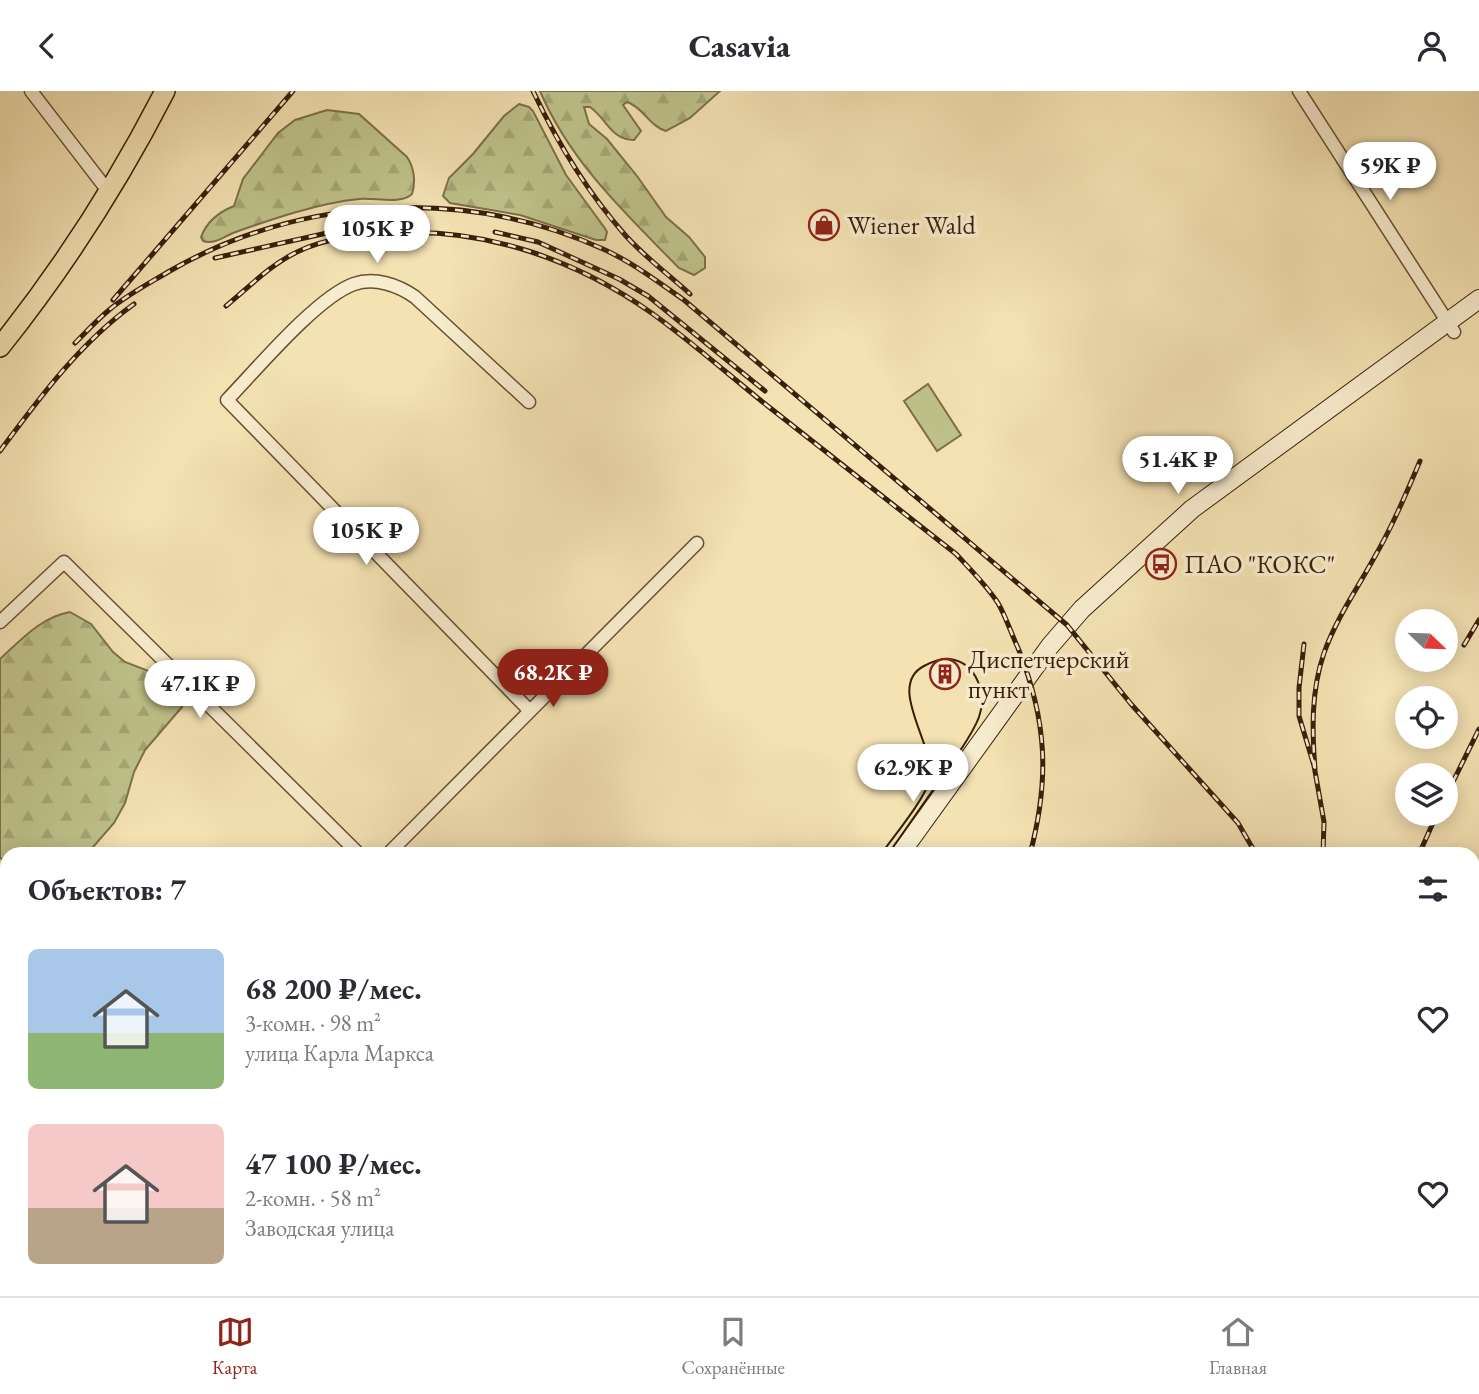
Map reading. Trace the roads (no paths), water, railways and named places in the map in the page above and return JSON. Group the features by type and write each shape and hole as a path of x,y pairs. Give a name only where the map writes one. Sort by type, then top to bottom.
{"main road":[{"path":"0,347 75,244 152,91"},
{"path":"0,329 66,236 105,187 164,91"},
{"path":"918,847 1058,655 1090,617 1185,529 1450,327 1479,299"},
{"path":"905,847 1042,655 1082,609 1192,509 1450,327 1479,313"}],"street":[{"path":"31,91 105,187"},
{"path":"1299,91 1450,327"},
{"path":"529,402 415,297 405,290 378,282 355,284 341,290 314,311 227,400 529,710"},
{"path":"395,847 697,543"},
{"path":"0,622 64,562 352,847"}],"tram line":[{"path":"886,847 916,807 930,779 927,751 911,702 909,688 913,675 924,666 950,659 967,667 978,681 982,699 979,717 972,732 893,847"}],"railway":[{"path":"113,300 293,91"},
{"path":"533,91 563,149 612,219 633,244 690,294"},
{"path":"75,343 116,305 168,272 219,247 272,227 327,215 382,208 439,209 495,215 550,229 603,249 635,266 684,300 1067,625 1131,704 1238,823 1252,847"},
{"path":"495,232 538,242 619,279 648,296 765,391"},
{"path":"215,258 327,233"},
{"path":"226,306 278,263 309,247 358,236 429,233 498,242 531,252 594,278 653,314 956,554 998,603 1028,674 1040,725 1043,775 1032,847"},
{"path":"0,451 78,353 134,304"},
{"path":"1304,644 1299,716 1315,769 1314,711 1324,653 1341,616 1387,534 1420,461"},
{"path":"1464,645 1479,620"},
{"path":"1458,772 1479,729"},
{"path":"1313,760 1324,822 1323,847"},
{"path":"1422,847 1432,826"}],"place":[{"name":"Wiener Wald","path":"824,225"},
{"name":"ПАО \"КОКС\"","path":"1161,564"},
{"name":"Диспетчерский пункт","path":"945,674"}]}
